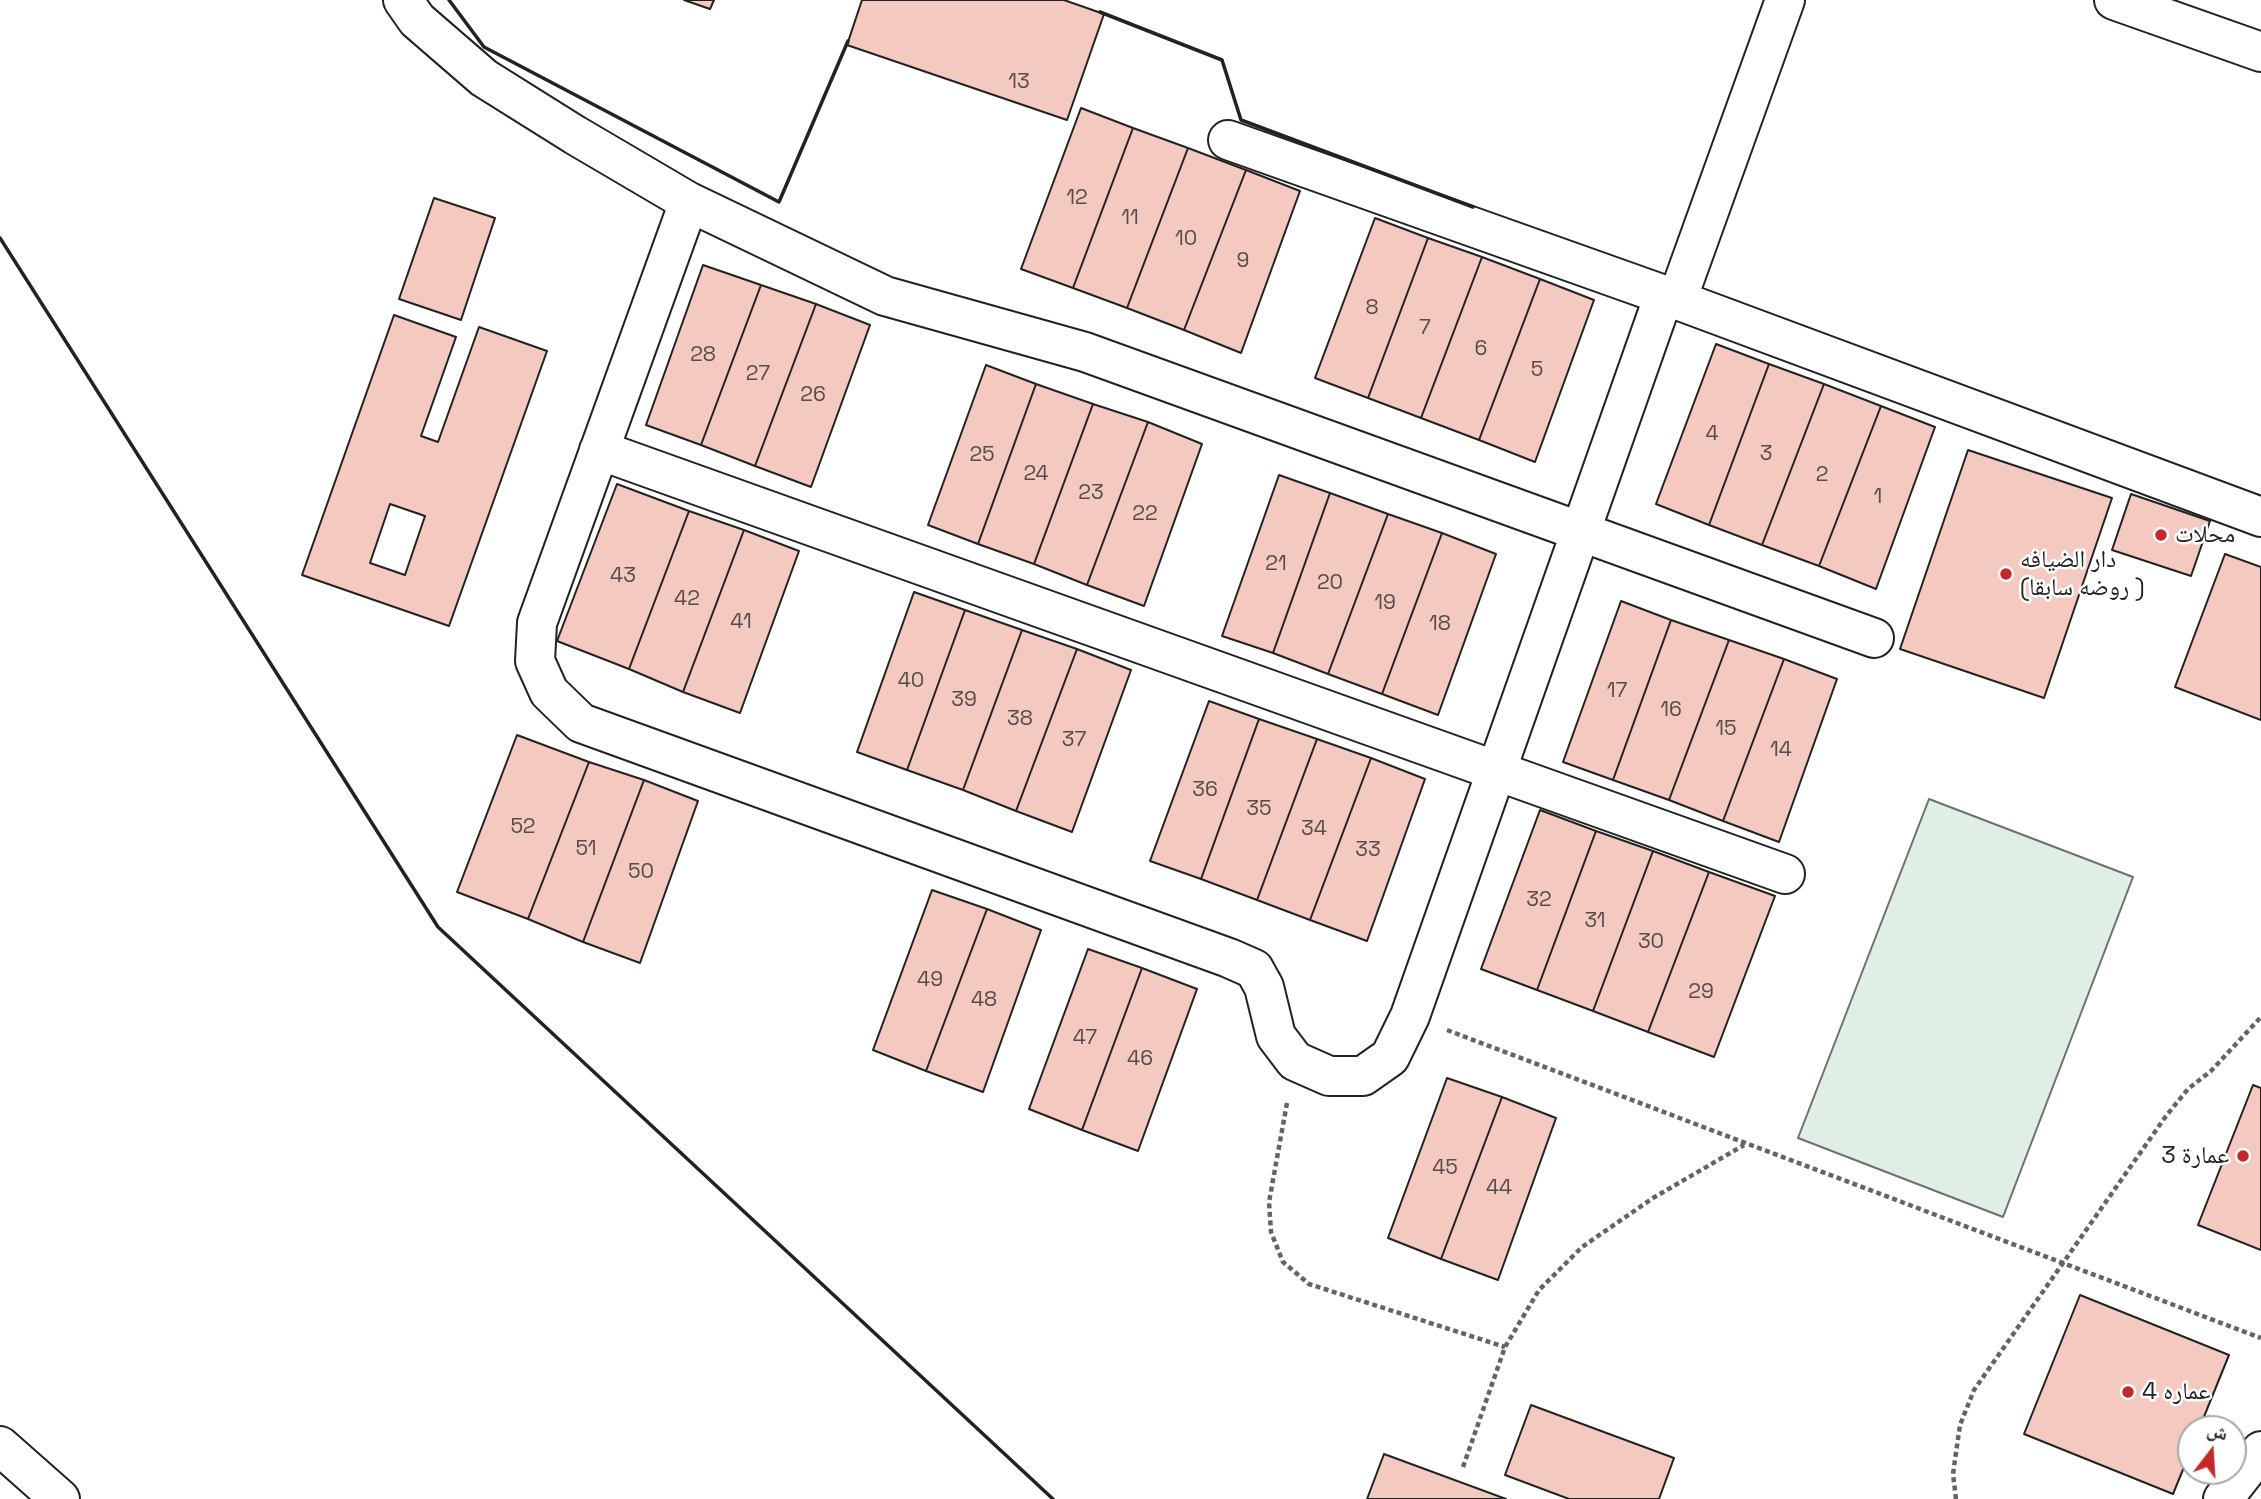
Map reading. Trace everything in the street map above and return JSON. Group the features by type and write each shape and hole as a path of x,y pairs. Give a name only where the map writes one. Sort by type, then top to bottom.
{"street":[{"path":"402,0 417,20 484,78 689,202 885,296 1085,352 1874,638"},
{"path":"689,202 537,623 534,661 549,692 581,723 1229,958 1254,970 1264,987 1276,1036 1295,1060 1329,1076 1363,1076 1390,1057 1410,1016 1583,533 1785,0"},
{"path":"2114,0 2261,52"},
{"path":"1228,141 1671,297 2261,517"},
{"path":"599,450 1785,874"},
{"path":"0,1446 60,1499"},
{"path":"2222,1499 2261,1451"}],"path":[{"path":"1410,1016 2261,1338"},
{"path":"1956,1499 1953,1474 1960,1425 1974,1390 2166,1116 2188,1089 2211,1071 2261,1017"},
{"path":"1295,1060 1269,1202 1271,1232 1283,1262 1309,1284 1505,1347"},
{"path":"1463,1467 1505,1347 1539,1290 1582,1247 1653,1198 1745,1144"}],"green space":[{"path":"1929,799 2133,877 2003,1217 1798,1138"}],"building":[{"path":"684,0 714,0 710,9"},
{"path":"862,0 1064,0 1104,14 1067,120 847,45"},
{"path":"1081,108 1133,128 1073,288 1021,269"},
{"path":"1133,128 1188,148 1127,308 1073,288"},
{"path":"1188,148 1246,170 1184,330 1127,308"},
{"path":"1246,170 1300,191 1241,353 1184,330"},
{"path":"434,198 495,218 461,320 399,299"},
{"path":"1375,218 1428,238 1368,398 1315,378"},
{"path":"1428,238 1482,257 1421,418 1368,398"},
{"path":"1482,257 1540,279 1479,440 1421,418"},
{"path":"703,265 761,285 701,445 646,425"},
{"path":"1540,279 1594,300 1535,462 1479,440"},
{"path":"761,285 816,304 755,466 701,445"},
{"path":"816,304 870,325 811,487 755,466"},
{"path":"394,315 456,337 421,436 438,442 479,327 547,351 449,626 302,575","holes":["390,504 425,516 405,575 370,563"]},
{"path":"1716,344 1769,364 1709,525 1656,504"},
{"path":"1769,364 1824,384 1762,545 1709,525"},
{"path":"986,365 1036,384 978,544 928,525"},
{"path":"1036,384 1093,404 1034,564 978,544"},
{"path":"1824,384 1881,406 1819,566 1762,545"},
{"path":"1093,404 1148,422 1087,585 1034,564"},
{"path":"1881,406 1935,427 1876,589 1819,566"},
{"path":"1148,422 1202,444 1144,606 1087,585"},
{"name":"دار الضيافه (روضه سابقا )","path":"1968,450 2112,498 2044,698 1900,649"},
{"path":"1279,475 1330,493 1273,653 1222,636"},
{"path":"617,484 689,511 629,669 557,641"},
{"path":"1330,493 1388,514 1328,674 1273,653"},
{"name":"محلات","path":"2131,494 2210,521 2191,576 2112,550"},
{"path":"689,511 744,530 683,692 629,669"},
{"path":"1388,514 1442,533 1382,694 1328,674"},
{"path":"744,530 799,551 740,713 683,692"},
{"path":"1442,533 1496,554 1438,715 1382,694"},
{"path":"2225,554 2261,567 2261,720 2175,687"},
{"path":"914,592 965,610 907,770 857,752"},
{"path":"1621,601 1671,620 1613,780 1563,762"},
{"path":"965,610 1022,630 963,790 907,770"},
{"path":"1671,620 1729,640 1669,800 1613,780"},
{"path":"1022,630 1077,649 1016,811 963,790"},
{"path":"1729,640 1784,659 1723,821 1669,800"},
{"path":"1077,649 1131,670 1072,832 1016,811"},
{"path":"1784,659 1837,679 1779,842 1723,821"},
{"path":"1209,701 1259,719 1201,879 1150,861"},
{"path":"1259,719 1317,739 1257,900 1201,879"},
{"path":"517,735 589,762 528,919 457,892"},
{"path":"1317,739 1371,758 1310,920 1257,900"},
{"path":"1371,758 1425,779 1367,941 1310,920"},
{"path":"589,762 644,780 583,942 528,919"},
{"path":"644,780 698,801 640,963 583,942"},
{"path":"1540,810 1596,831 1537,990 1481,969"},
{"path":"1596,831 1653,851 1593,1011 1537,990"},
{"path":"1653,851 1709,872 1648,1032 1593,1011"},
{"path":"1709,872 1775,896 1714,1057 1648,1032"},
{"path":"932,890 987,909 926,1071 873,1050"},
{"path":"987,909 1041,930 983,1092 926,1071"},
{"path":"1088,949 1142,968 1082,1130 1029,1109"},
{"path":"1142,968 1197,989 1138,1151 1082,1130"},
{"path":"1447,1078 1502,1097 1441,1259 1388,1238"},
{"name":"عمارة 3","path":"2253,1085 2261,1088 2261,1250 2198,1225"},
{"path":"1502,1097 1556,1118 1498,1280 1441,1259"},
{"name":"عماره 4","path":"2080,1295 2229,1355 2205,1415 2177,1415 2177,1484 2173,1494 2024,1434"},
{"path":"1531,1405 1674,1458 1659,1499 1569,1499 1505,1475"},
{"path":"1384,1454 1506,1499 1367,1499"}],"wall":[{"path":"449,0 484,47 779,202 848,41"},
{"path":"1100,12 1222,60 1241,120 1473,207"},
{"path":"0,238 438,927 1053,1499"}],"place":[{"name":"محلات","path":"2161,535"},
{"name":"دار الضيافه (روضه سابقا )","path":"2006,574"},
{"name":"عمارة 3","path":"2243,1156"},
{"name":"عماره 4","path":"2128,1392"}]}
